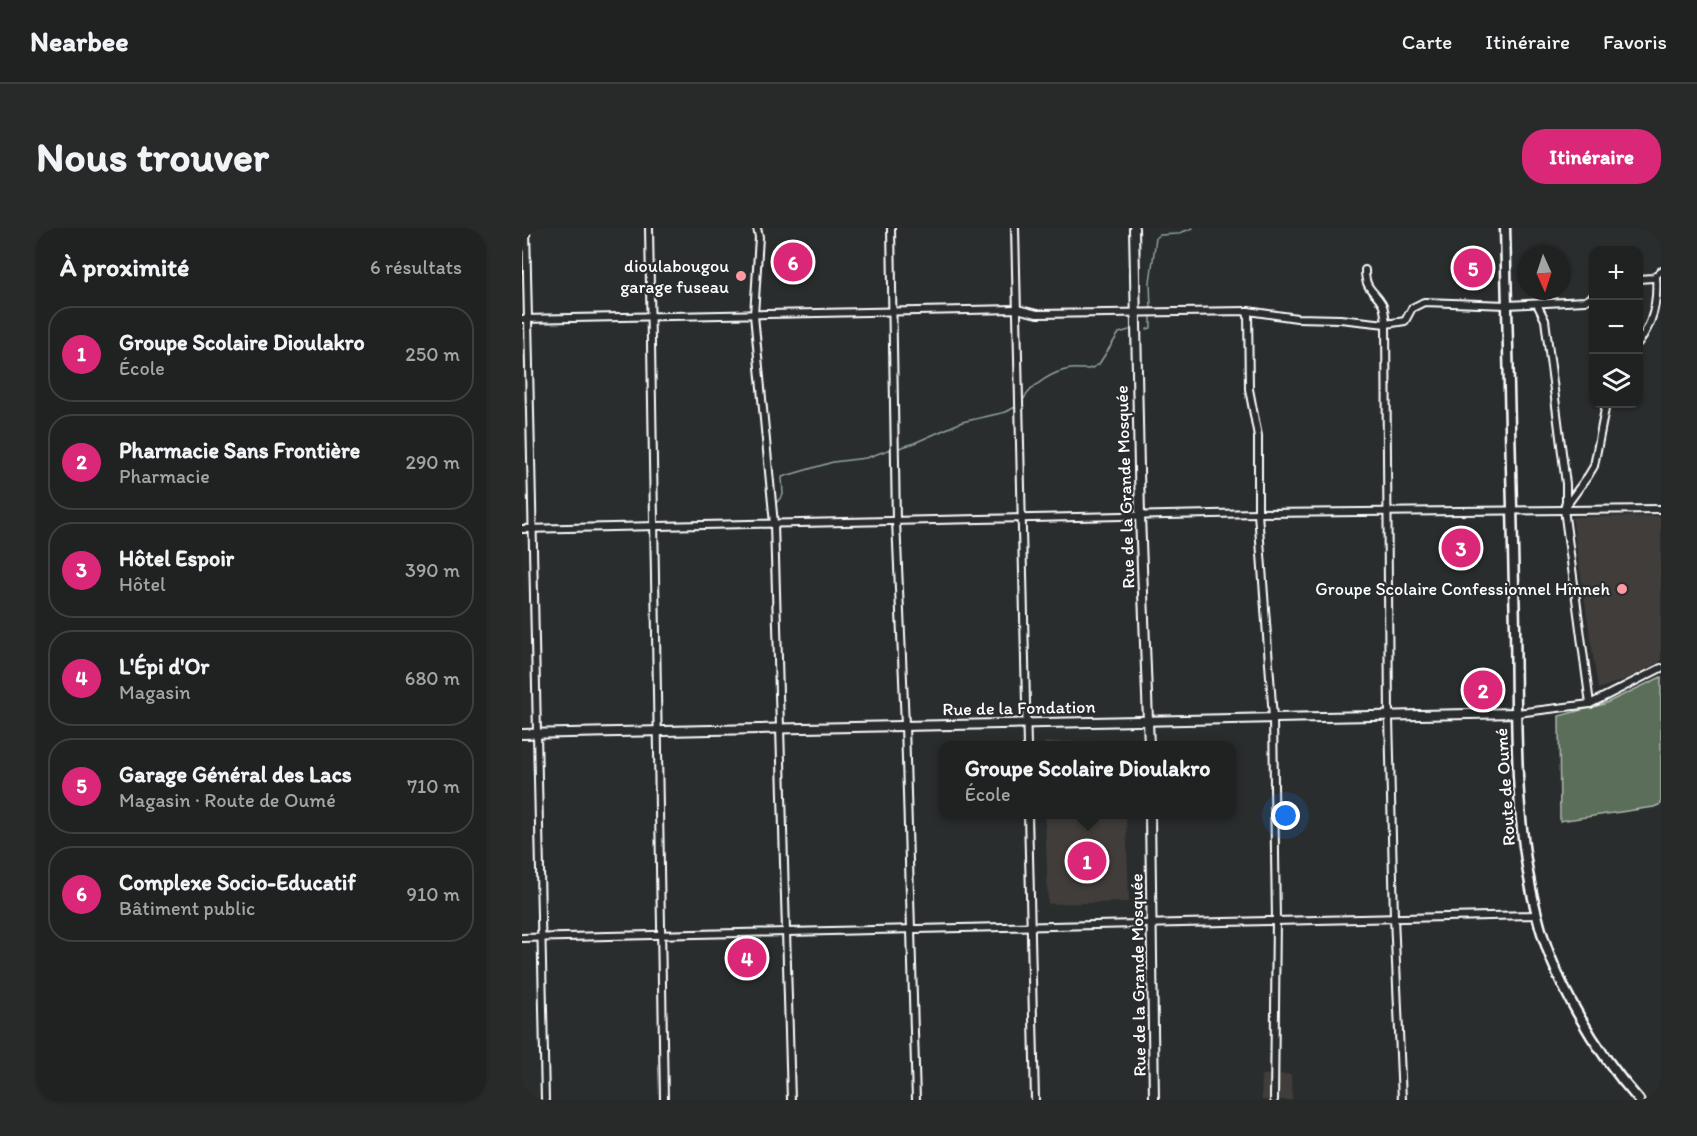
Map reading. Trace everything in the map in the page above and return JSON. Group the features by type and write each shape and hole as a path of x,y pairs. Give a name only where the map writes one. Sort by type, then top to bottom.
{"main road":[{"name":"Route de Oumé","path":"1505,228 1521,817 1537,915 1560,979 1586,1026 1627,1087 1639,1100"}],"street":[{"path":"526,228 525,319 545,1100"},
{"path":"649,228 664,1100"},
{"path":"757,228 759,237 754,315 774,524 791,1100"},
{"path":"891,228 896,521 905,725 916,1100"},
{"path":"1015,228 1027,741"},
{"name":"Rue de la Grande Mosquée","path":"1134,228 1140,516 1149,741"},
{"path":"1365,270 1365,279 1369,289 1383,306 1386,324 1389,717 1402,1100"},
{"path":"1643,279 1653,278 1658,273"},
{"path":"1643,337 1652,321 1658,273"},
{"path":"525,319 1017,309 1037,314 1248,311 1297,318 1340,319 1386,324 1405,321 1412,308 1424,302 1507,305 1585,302 1589,299"},
{"path":"1537,304 1545,320 1550,355 1566,484 1564,509 1590,704"},
{"path":"1248,311 1249,389 1258,436 1258,513 1273,718 1276,919 1274,1100"},
{"path":"1564,509 1594,466 1605,408"},
{"path":"522,529 1258,513 1661,508"},
{"path":"1517,713 1590,704 1661,668"},
{"name":"Rue de la Fondation","path":"522,734 1517,713"},
{"path":"1028,819 1035,1100"},
{"name":"Rue de la Grande Mosquée","path":"1150,819 1154,1100"},
{"path":"522,938 1276,919 1537,915"}],"shaded area":[{"name":"Groupe Scolaire Confessionnel Hînneh","path":"1661,516 1661,661 1629,678 1598,689 1572,517"},
{"path":"1045,819 1126,819 1129,902 1048,904"},
{"path":"1291,1074 1292,1100 1262,1100 1261,1075"}],"green space":[{"path":"1661,677 1661,804 1560,821 1559,716 1604,704"}],"waterway":[{"path":"1151,310 1150,282 1156,238 1160,235 1177,234 1193,228"},
{"path":"1147,329 1151,328 1151,315"},
{"path":"1023,400 1032,389 1050,376 1064,370 1089,369 1099,364 1119,333 1129,330"},
{"path":"899,448 962,422 1006,412 1017,406"},
{"path":"777,502 783,495 782,477 833,462 866,458 891,449"}],"place":[{"name":"Complexe Socio-Educatif","path":"793,262"},
{"name":"Garage Général des Lacs","path":"1473,268"},
{"name":"dioulabougou garage fuseau","path":"741,276"},
{"name":"Hôtel Espoir","path":"1461,548"},
{"name":"Groupe Scolaire Confessionnel Hînneh","path":"1622,589"},
{"name":"Pharmacie Sans Frontière","path":"1483,690"},
{"name":"Groupe Scolaire Dioulakro","path":"1087,861"},
{"name":"L'Épi d'Or","path":"747,958"}]}
